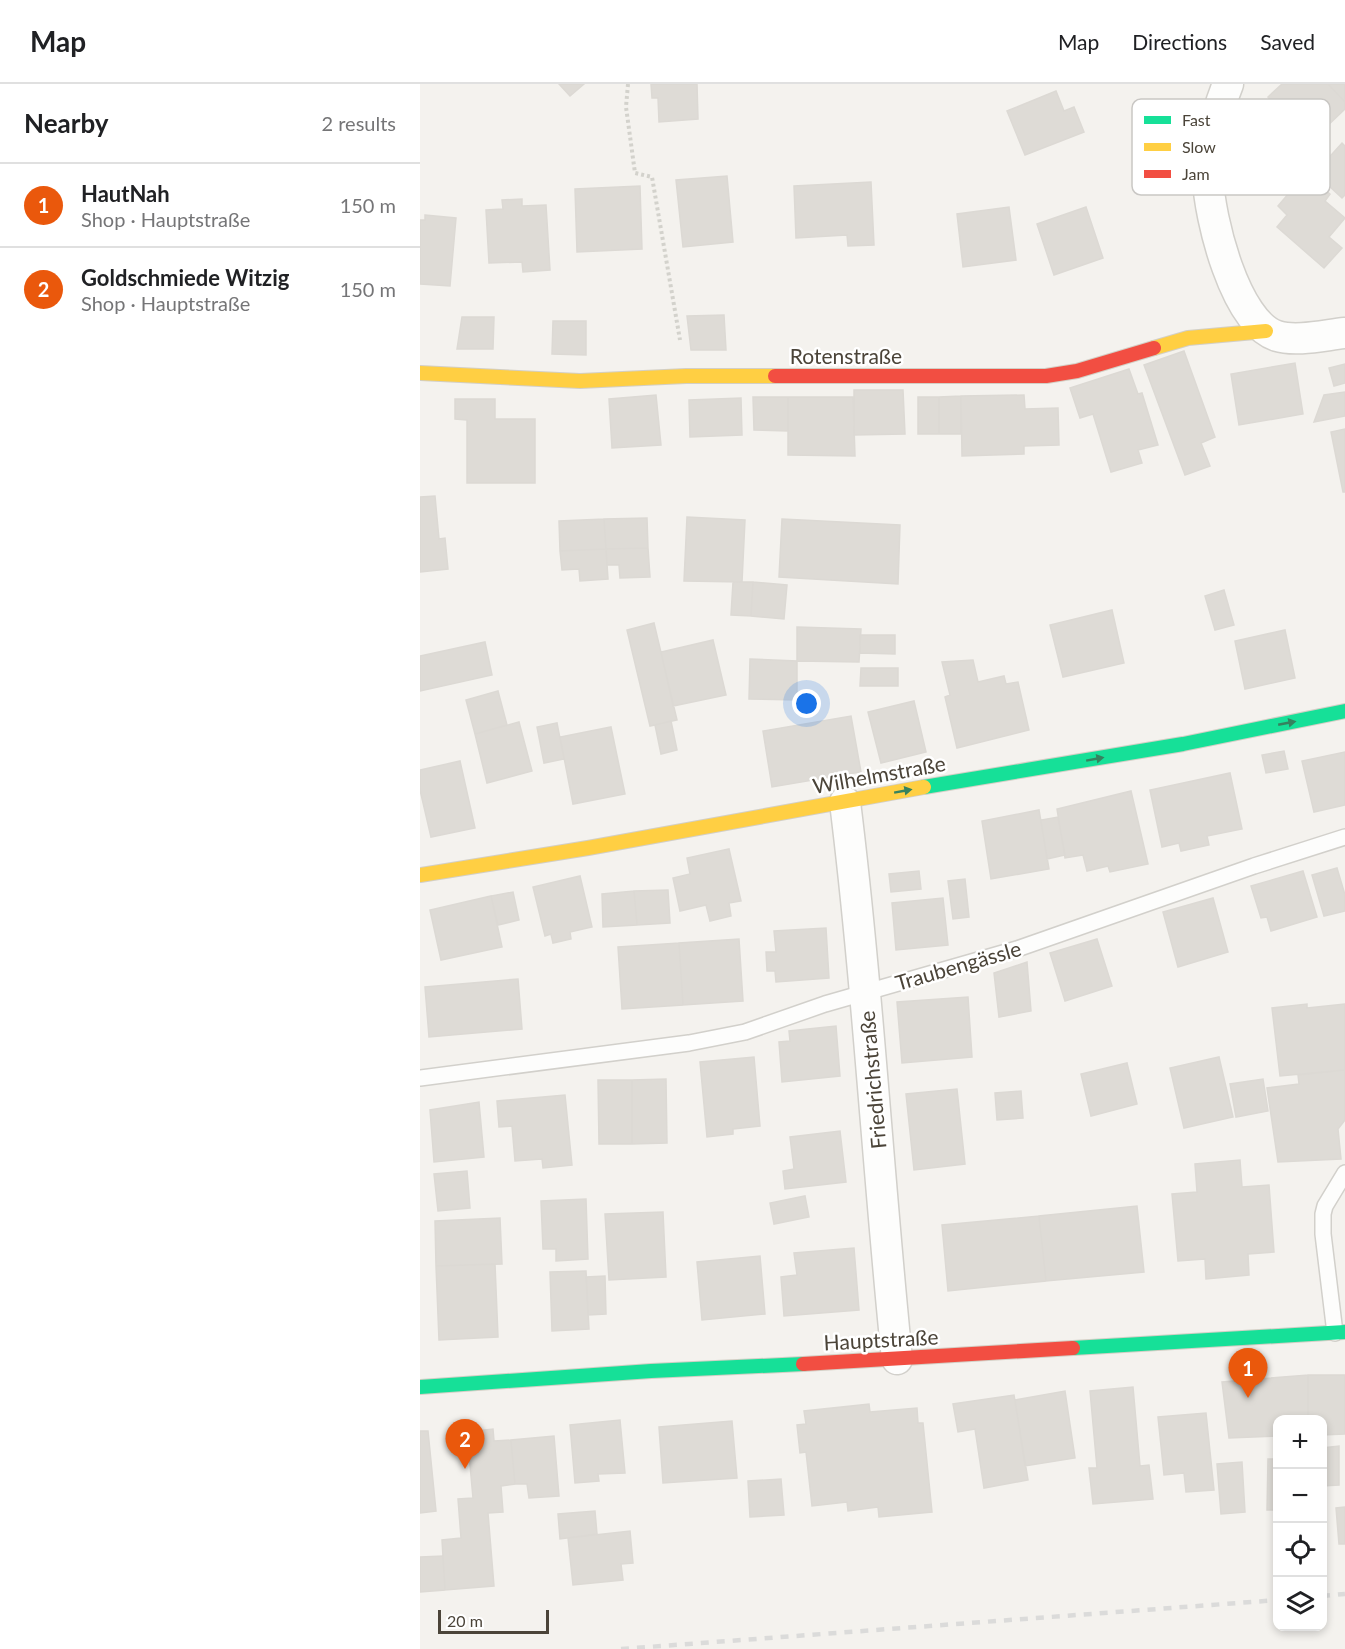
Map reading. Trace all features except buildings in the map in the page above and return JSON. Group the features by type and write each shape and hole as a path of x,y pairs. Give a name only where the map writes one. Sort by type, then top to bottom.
{"street":[{"path":"1222,99 1228,84"},
{"path":"1209,195 1220,246 1238,293 1248,311 1266,331 1277,336 1297,338 1345,333"},
{"name":"Rotenstraße","path":"420,373 580,381 686,376 1046,376 1077,371 1188,338 1266,331"},
{"name":"Wilhelmstraße","path":"420,875 588,848 1183,744 1345,711"},
{"name":"Friedrichstraße","path":"845,802 865,992 897,1359"},
{"name":"Hauptstraße","path":"420,1387 640,1372 1340,1332"}],"lane":[{"name":"Traubengässle","path":"420,1078 729,1036 865,992 1017,949 1254,866 1345,837"},
{"path":"1340,1332 1323,1234 1323,1214 1325,1206 1345,1173"}],"path":[{"path":"628,84 626,107 635,173 652,177 686,376"}],"railway":[{"path":"1327,1596 1345,1594"},
{"path":"621,1649 1273,1600"}],"traffic: fast":[{"path":"924,787 1183,744 1345,711"},
{"path":"1073,1348 1345,1332"},
{"path":"420,1387 651,1371 803,1364"}],"traffic: slow":[{"path":"1154,348 1188,338 1266,331"},
{"path":"420,373 580,381 686,376 775,376"},
{"path":"420,875 588,848 924,787"}],"traffic: jam":[{"path":"775,376 1046,376 1077,371 1154,348"},
{"path":"803,1364 1073,1348"}],"place":[{"name":"HautNah","path":"1248,1398"},
{"name":"Goldschmiede Witzig","path":"465,1469"}]}
